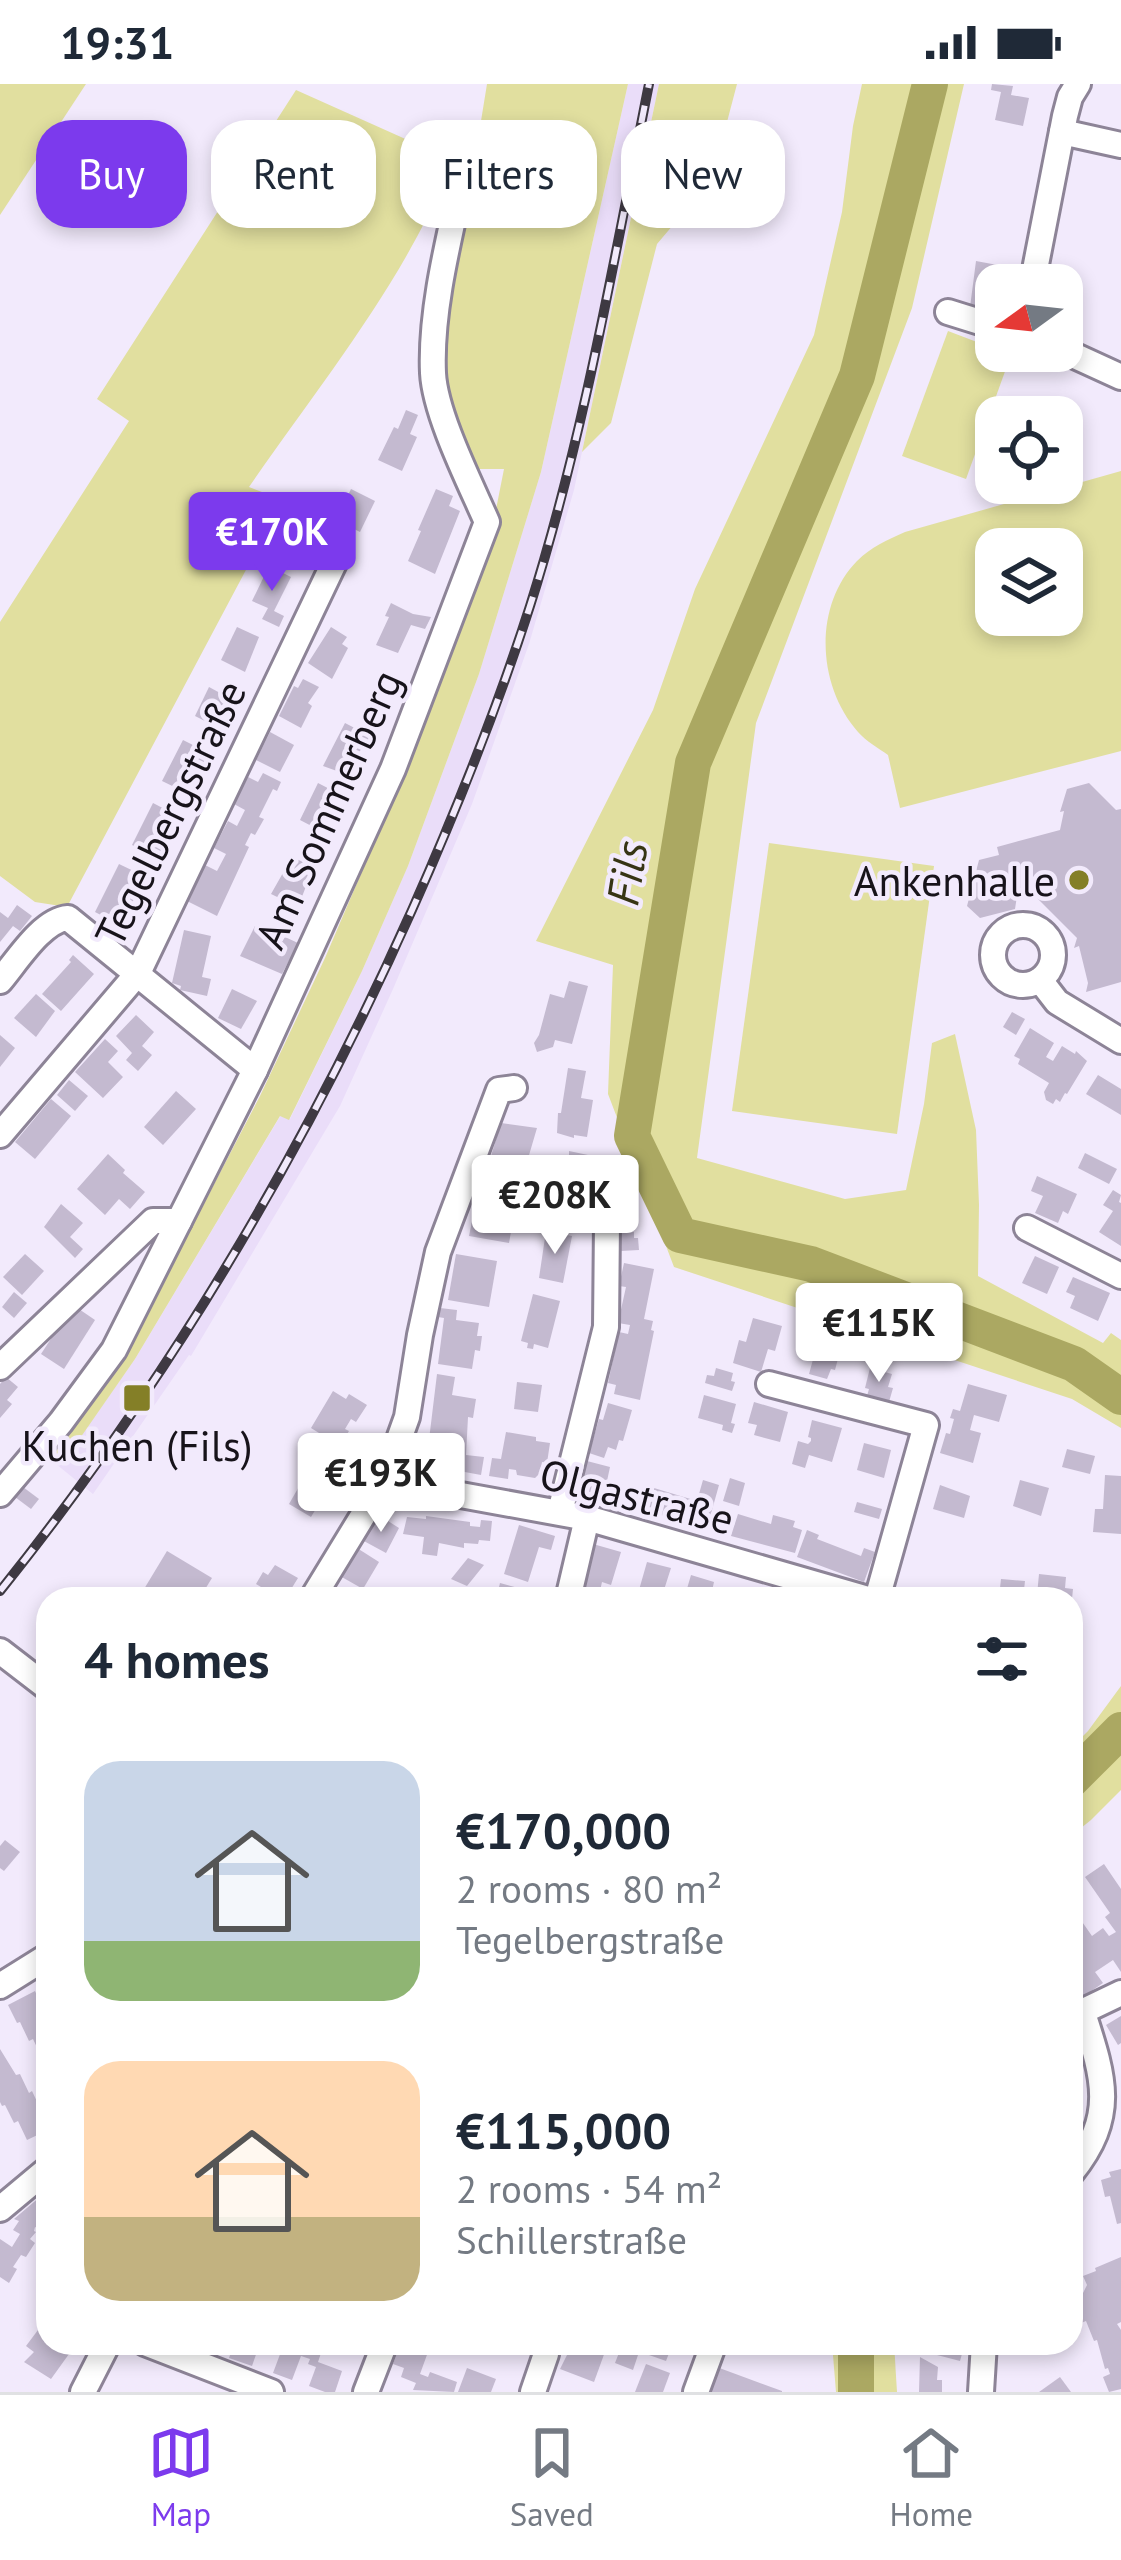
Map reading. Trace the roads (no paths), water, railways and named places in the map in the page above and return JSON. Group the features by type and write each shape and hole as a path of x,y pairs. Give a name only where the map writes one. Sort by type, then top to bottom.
{"street":[{"path":"1036,264 1062,131 1078,84"},
{"path":"1062,131 1121,145"},
{"name":"Am Sommerberg","path":"0,1494 114,1349 255,1070 393,770 460,598 487,522 448,430 433,376 439,288 452,228"},
{"path":"948,312 975,321"},
{"path":"1083,360 1121,377"},
{"name":"Tegelbergstraße","path":"0,1135 137,973 335,561"},
{"path":"0,981 47,926 68,918 255,1070"},
{"path":"1040,980 1057,1002 1121,1041"},
{"path":"319,1587 384,1481 407,1417 438,1252 499,1090 514,1088"},
{"path":"0,1367 153,1221 179,1221"},
{"path":"560,1512 606,1327 608,1222"},
{"path":"1027,1228 1121,1276"},
{"path":"770,1384 926,1424 877,1587"},
{"name":"Olgastraße","path":"384,1481 587,1518 831,1587"},
{"path":"571,1587 587,1518"},
{"path":"0,1651 36,1679"},
{"path":"0,1986 36,1964"},
{"path":"1083,2012 1121,1993"},
{"path":"1083,2032 1102,2084 1102,2108 1093,2143 1083,2157"},
{"path":"0,2209 36,2179"},
{"path":"83,2392 102,2355"},
{"path":"176,2355 271,2392"},
{"path":"366,2392 380,2355"},
{"path":"533,2392 546,2355"},
{"path":"696,2392 710,2355"},
{"path":"982,2392 984,2355"}],"waterway":[{"name":"Fils","path":"930,84 857,376 693,763 632,1136 680,1235 811,1264 1074,1364 1121,1397"},
{"name":"Fils","path":"1083,1768 1121,1730"},
{"name":"Fils","path":"856,2355 856,2392"}],"railway":[{"path":"0,1591 120,1431 228,1264 325,1090 428,873 504,683 549,542 597,347 649,84"}],"place":[{"name":"Ankenhalle","path":"1079,880"},
{"name":"Kuchen (Fils)","path":"137,1398"}]}
